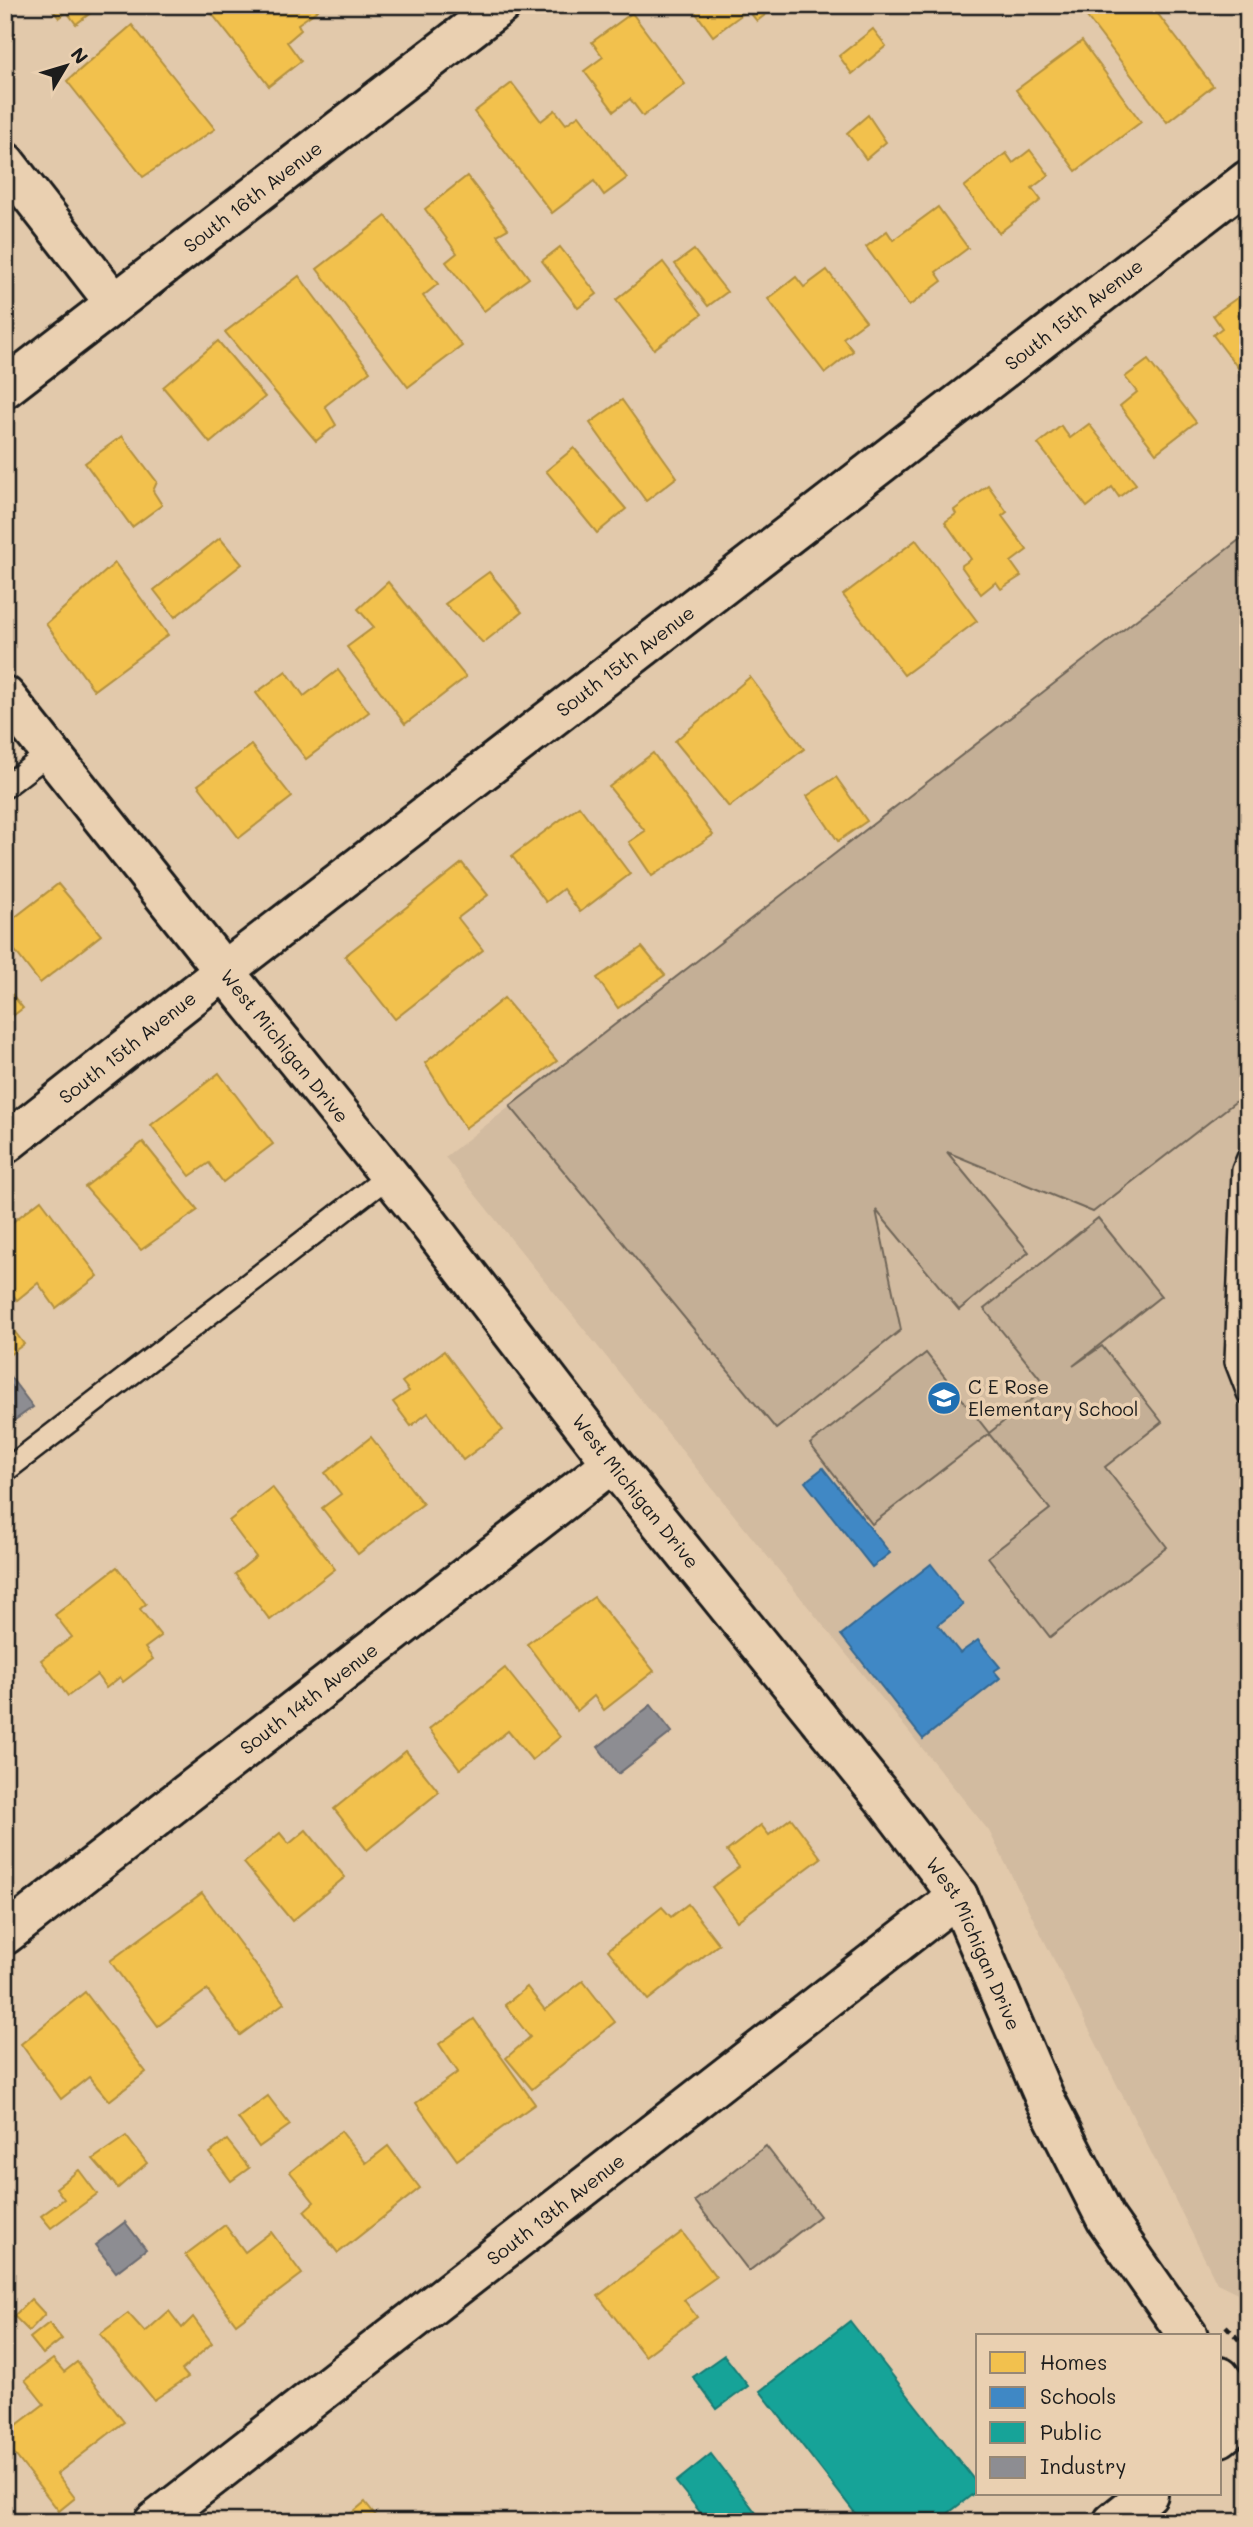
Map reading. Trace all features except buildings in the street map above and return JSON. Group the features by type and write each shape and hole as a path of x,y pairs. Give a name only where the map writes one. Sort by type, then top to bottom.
{"street":[{"name":"South 16th Avenue","path":"5,388 501,5"},
{"path":"5,162 114,302"},
{"name":"South 15th Avenue","path":"5,1144 224,971 1248,180"},
{"name":"West Michigan Drive","path":"5,696 429,1224 612,1463 958,1896 1045,2099 1106,2220 1187,2334"},
{"name":"South 14th Avenue","path":"5,1935 612,1463"},
{"name":"South 13th Avenue","path":"153,2522 958,1896"},
{"path":"1222,2380 1248,2414 1222,2435"},
{"path":"1113,2522 1146,2496"}],"lane":[{"path":"5,787 49,753"},
{"path":"1248,1158 1243,1170 1236,1362 1248,1393"},
{"path":"5,1471 390,1175"}],"shaded area":[{"name":"C E Rose Elementary School","path":"1248,533 1248,2298 1217,2283 989,1831 445,1157"},
{"path":"1248,533 1248,1092 1093,1212 947,1152 1029,1252 959,1310 876,1210 901,1330 776,1429 510,1106"},
{"path":"1098,1218 1161,1296 1073,1366 1102,1346 1162,1422 1105,1467 1167,1547 1050,1637 988,1557 1050,1509 989,1434 872,1524 810,1444 926,1353 989,1433 1047,1387 984,1309"},
{"path":"766,2146 820,2216 749,2271 695,2201"}],"place":[{"name":"C E Rose Elementary School","path":"944,1398"}]}
